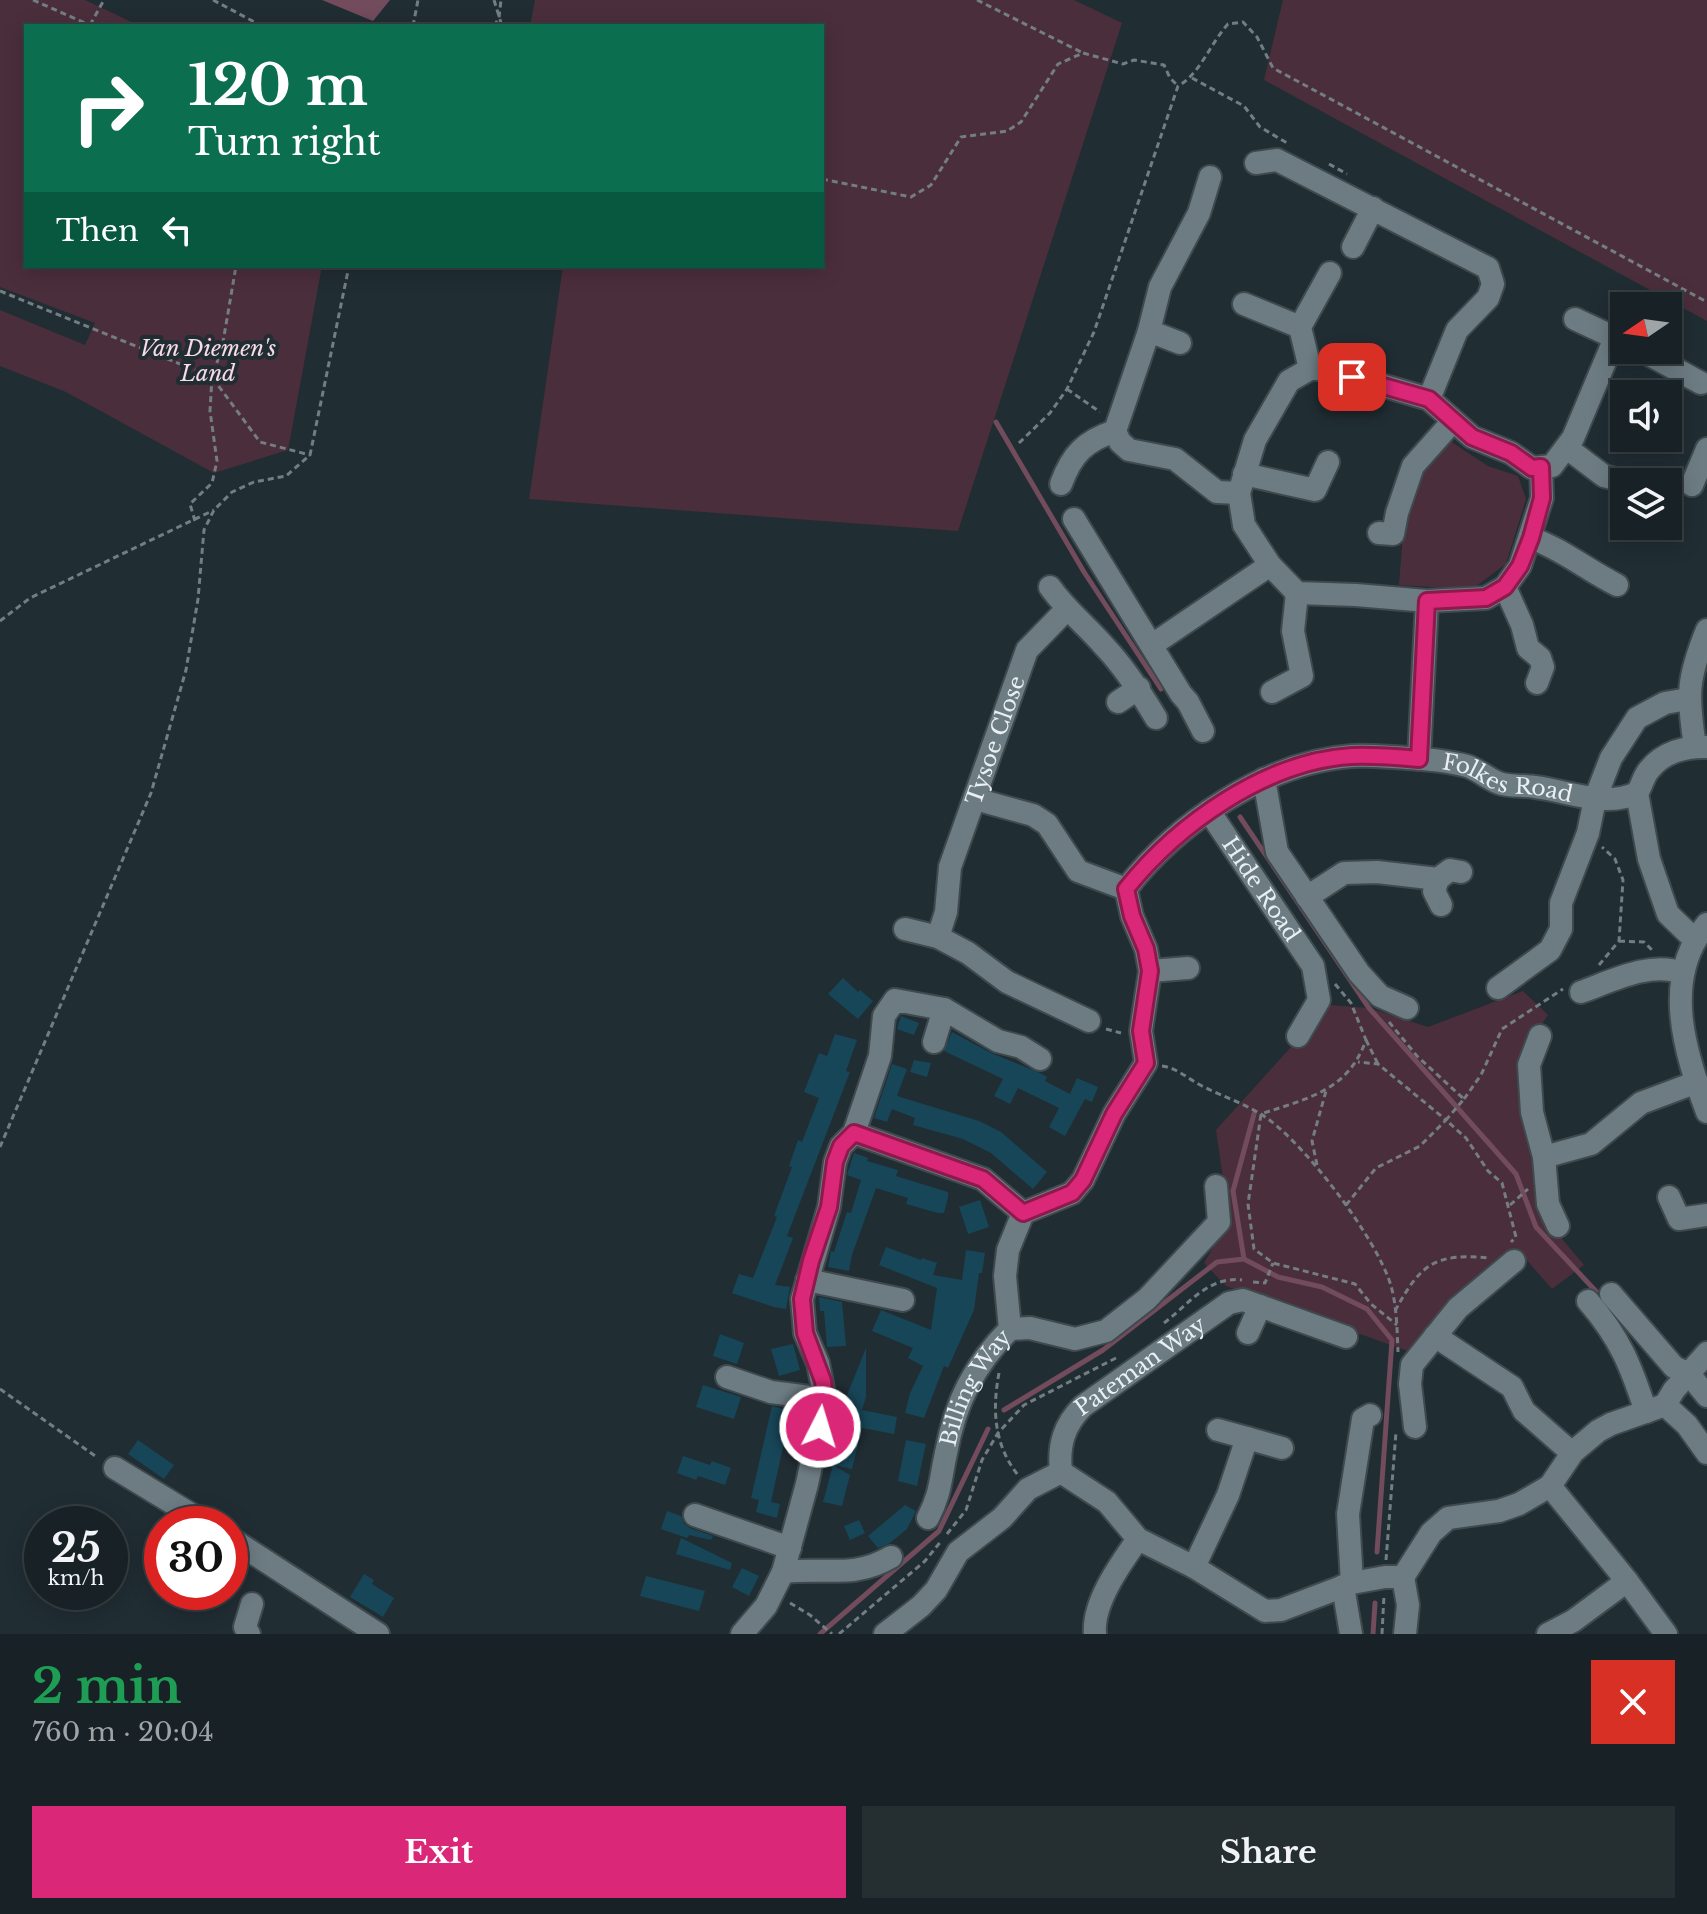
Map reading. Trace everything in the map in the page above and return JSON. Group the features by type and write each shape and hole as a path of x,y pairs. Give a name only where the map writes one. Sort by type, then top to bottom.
{"street":[{"path":"1256,163 1277,160 1488,268 1493,284 1488,298 1457,330 1429,399"},
{"path":"1210,177 1199,213 1160,287 1149,331 1116,427 1120,442 1129,450 1175,459 1217,492 1242,483 1315,490 1328,462"},
{"path":"1353,247 1373,208"},
{"path":"1310,369 1300,327 1330,273"},
{"path":"1244,304 1300,327"},
{"path":"1575,319 1610,336"},
{"path":"1149,331 1180,343"},
{"path":"1541,467 1542,498 1520,566 1505,587 1486,598 1427,601 1297,593 1270,565 1244,525 1242,483 1255,440 1289,381 1310,369 1327,369 1429,399 1472,437 1511,453 1532,468 1541,467 1552,466 1567,448 1610,359"},
{"path":"1666,364 1701,383"},
{"path":"1379,533 1393,534 1413,466 1453,421"},
{"path":"1061,484 1065,471 1085,444 1116,427"},
{"path":"1567,448 1610,478"},
{"path":"1692,485 1705,458"},
{"path":"1074,519 1203,731"},
{"path":"1531,538 1555,546 1585,569 1617,585"},
{"path":"1152,645 1270,565"},
{"path":"1050,587 1066,610 1105,647 1139,688 1156,718"},
{"path":"1505,587 1522,625 1528,648 1540,658 1543,667 1537,683"},
{"path":"1272,692 1302,676 1293,631 1297,593"},
{"path":"1419,759 1427,601"},
{"name":"Tysoe Close","path":"1066,610 1027,650 975,799 1033,815 1047,824 1078,871 1126,889"},
{"path":"1544,1157 1591,1144 1641,1103 1704,1099 1679,1003 1674,970 1701,932 1668,914 1649,859 1637,793 1646,773 1660,759 1701,746 1688,699 1694,663 1707,630"},
{"path":"1118,702 1139,688"},
{"path":"1595,799 1611,758 1637,718 1665,703 1688,699"},
{"name":"Folkes Road","path":"1126,889 1146,863 1209,811 1264,779 1289,769 1350,756 1465,765 1502,785 1548,788 1595,799 1621,798 1637,793"},
{"path":"1264,779 1277,852 1359,973 1380,996 1407,1008"},
{"path":"938,937 946,912 950,867 975,799"},
{"name":"Folkes Road","path":"1498,988 1550,950 1561,929 1564,894 1588,833 1595,799"},
{"name":"Hide Road","path":"1209,811 1313,966"},
{"path":"1441,905 1434,891 1438,879 1450,870 1461,872"},
{"path":"1307,897 1344,873 1377,872 1438,879"},
{"path":"854,1133 983,1179 1023,1213 1072,1193 1083,1180 1114,1114 1146,1063 1141,1031 1150,971 1126,889"},
{"path":"905,929 938,937 968,953 1007,982 1089,1021"},
{"path":"1298,1036 1319,1000 1313,966"},
{"path":"1150,971 1188,968"},
{"path":"1577,987 1632,974 1674,970"},
{"path":"742,1634 755,1621 783,1572 825,1399 823,1381 807,1342 801,1314 802,1299 829,1207 835,1162 841,1146 854,1133 880,1056 884,1016 895,1000 944,1009 998,1041 1021,1047 1040,1059"},
{"path":"934,1042 944,1009"},
{"path":"1540,1036 1529,1065 1532,1112 1544,1157 1548,1204 1558,1226"},
{"path":"1006,1333 1030,1328 1075,1339 1106,1331 1147,1299 1219,1222 1216,1186"},
{"path":"1669,1197 1679,1219 1707,1215"},
{"name":"Billing Way","path":"928,1518 942,1488 945,1457 960,1399 988,1352 1006,1333 1008,1250 1023,1213"},
{"path":"1406,1426 1410,1384 1405,1359 1435,1336 1505,1256"},
{"path":"807,1280 903,1300"},
{"path":"1611,1294 1674,1367 1689,1374 1707,1396"},
{"name":"Pateman Way","path":"1061,1472 1060,1445 1072,1417 1083,1406 1229,1303 1243,1300 1346,1337"},
{"path":"1588,1301 1614,1333 1634,1374 1656,1408 1687,1425 1707,1453"},
{"path":"1248,1333 1260,1306"},
{"path":"1435,1336 1512,1387 1524,1411 1572,1453"},
{"path":"885,1634 936,1590 958,1552 1002,1518 1028,1489 1061,1472 1107,1502 1138,1539 1194,1567 1265,1611 1281,1610 1347,1584 1394,1577 1431,1533 1448,1518 1499,1511 1519,1504 1550,1486 1572,1453 1611,1424 1656,1408 1707,1353"},
{"path":"727,1377 771,1392 825,1399"},
{"path":"1351,1634 1347,1584 1348,1514 1363,1419 1370,1415"},
{"path":"1218,1430 1282,1448"},
{"path":"1194,1567 1228,1495 1247,1438"},
{"path":"115,1468 177,1506"},
{"path":"1550,1486 1666,1634"},
{"path":"695,1515 790,1548"},
{"path":"1095,1634 1100,1606 1116,1570 1138,1539"},
{"path":"248,1550 378,1634"},
{"path":"783,1572 806,1569 860,1570 872,1568 891,1557"},
{"path":"1394,1577 1408,1605 1405,1634"},
{"path":"1548,1634 1573,1621 1627,1581"},
{"path":"249,1634 245,1627 252,1604"}],"path":[{"path":"33,0 89,24"},
{"path":"92,24 104,0"},
{"path":"213,0 258,24"},
{"path":"413,24 418,0"},
{"path":"494,0 501,24"},
{"path":"495,24 501,0"},
{"path":"977,0 1083,53 1123,64 1134,60 1164,65 1178,86"},
{"path":"1019,443 1050,413 1067,389 1094,332 1178,86 1192,78 1212,42 1228,24 1243,22 1257,37 1273,68 1707,302"},
{"path":"824,179 911,197 931,185 961,137 1007,131 1021,122 1058,64 1083,53"},
{"path":"1192,78 1244,106 1260,127 1295,147"},
{"path":"1329,164 1342,169 1351,178 1345,195"},
{"path":"195,521 190,504 212,483 217,461 210,411 212,377 222,348 236,268"},
{"path":"0,621 30,598 195,521 214,510 232,492 254,482 286,476 310,455 349,268"},
{"path":"0,291 212,377 260,442 310,455"},
{"path":"1067,389 1116,427"},
{"path":"0,1147 151,793 186,670 198,599 204,530 214,510"},
{"path":"1588,833 1615,859 1623,880 1619,941 1598,966"},
{"path":"1619,941 1644,942 1674,970"},
{"path":"1313,966 1327,974 1351,1003 1378,1064 1466,1138 1488,1171 1502,1183 1509,1206 1516,1237 1505,1256 1459,1255 1429,1264 1407,1288 1395,1311"},
{"path":"1345,1206 1376,1168 1420,1146 1446,1120 1481,1075 1502,1029 1577,987"},
{"path":"1380,996 1391,1010 1386,1018 1417,1056 1462,1100"},
{"path":"1089,1021 1110,1031 1141,1031"},
{"path":"1261,1114 1326,1091 1358,1062 1366,1040"},
{"path":"1358,1062 1378,1064"},
{"path":"1146,1063 1174,1067 1186,1079 1261,1114 1317,1165 1380,1259 1391,1285 1405,1359"},
{"path":"1317,1165 1312,1141 1326,1091"},
{"path":"1261,1114 1248,1204 1254,1249 1273,1263 1355,1284 1371,1304 1397,1325"},
{"path":"1509,1206 1529,1188"},
{"path":"1155,1330 1210,1284 1230,1279 1265,1283 1273,1263"},
{"path":"1161,1315 1167,1321"},
{"path":"1006,1333 994,1401 998,1433 1010,1465 1028,1489"},
{"path":"839,1634 925,1561 966,1510 982,1460 998,1433 1024,1405 1121,1356"},
{"path":"0,1389 115,1468"},
{"path":"1382,1634 1394,1577 1406,1426"},
{"path":"772,1594 821,1623 832,1634"}],"green space":[{"name":"Van Diemen's Land","path":"0,0 85,0 136,24 24,24 24,268 322,268 288,450 214,473 66,392 0,366 0,310 85,345 95,323 0,287"},
{"path":"535,0 1074,0 1122,23 958,531 529,499 563,268 824,268 824,24 530,24"},
{"path":"1283,0 1707,0 1707,321 1682,307 1682,292 1654,292 1264,80"},
{"path":"1444,437 1488,466 1518,476 1526,499 1506,564 1476,586 1399,585 1404,520 1419,477"},
{"path":"1523,991 1548,1015 1524,1051 1519,1111 1547,1221 1584,1265 1552,1289 1516,1248 1481,1277 1416,1354 1226,1286 1204,1263 1229,1220 1216,1130 1329,1005 1369,1008 1428,1027"}],"shaded area":[{"path":"322,0 390,0 373,21"}],"building":[{"path":"843,978 873,1001 858,1019 828,994"},
{"path":"901,1016 919,1023 914,1035 897,1029"},
{"path":"952,1032 991,1053 1040,1073 1047,1077 1045,1081 1070,1094 1077,1078 1098,1087 1092,1102 1085,1099 1065,1136 1049,1127 1059,1108 1018,1088 1010,1104 994,1096 1003,1079 944,1051"},
{"path":"835,1034 857,1040 846,1071 850,1072 787,1236 793,1238 775,1285 790,1287 786,1309 774,1307 732,1293 739,1274 753,1278 777,1217 774,1216 792,1167 789,1166 798,1140 802,1142 819,1098 804,1092 819,1053 827,1056"},
{"path":"914,1060 931,1063 927,1077 910,1072"},
{"path":"892,1064 907,1069 897,1096 979,1121 1001,1132 1047,1172 1033,1189 991,1153 963,1139 913,1125 915,1118 892,1109 887,1122 874,1118"},
{"path":"854,1153 868,1158 867,1161 898,1170 896,1176 948,1192 948,1197 944,1213 938,1213 906,1204 908,1198 876,1188 849,1271 828,1267 831,1251 834,1252 847,1212 851,1213 861,1180 847,1175"},
{"path":"980,1200 989,1227 968,1234 959,1207"},
{"path":"886,1247 937,1263 933,1275 962,1280 966,1250 985,1253 974,1310 948,1368 944,1366 924,1418 905,1413 910,1393 923,1366 908,1358 913,1348 872,1331 881,1310 931,1330 937,1288 879,1265"},
{"path":"819,1297 842,1302 846,1346 827,1347 824,1311 820,1311"},
{"path":"720,1334 744,1343 737,1364 713,1356"},
{"path":"793,1344 800,1370 779,1376 771,1349"},
{"path":"866,1348 866,1397 862,1410 897,1417 894,1434 862,1428 852,1469 834,1465 845,1400"},
{"path":"703,1385 741,1397 734,1419 696,1407"},
{"path":"772,1406 791,1411 771,1502 780,1504 777,1518 756,1512 759,1500 751,1498"},
{"path":"138,1440 174,1465 164,1479 128,1454"},
{"path":"906,1440 926,1444 917,1486 898,1481"},
{"path":"683,1456 731,1468 725,1485 677,1473"},
{"path":"833,1465 850,1475 842,1506 823,1502"},
{"path":"905,1505 916,1511 907,1529 878,1548 868,1536"},
{"path":"667,1511 681,1516 690,1528 713,1536 711,1540 689,1535 687,1538 661,1529"},
{"path":"859,1520 865,1533 850,1540 844,1526"},
{"path":"681,1538 732,1563 730,1570 676,1554"},
{"path":"742,1568 759,1576 749,1596 732,1587"},
{"path":"364,1574 374,1580 372,1584 394,1598 383,1617 350,1597"},
{"path":"646,1576 705,1591 699,1611 640,1596"}],"waterway":[{"path":"996,422 1084,572 1161,689"},
{"path":"1240,817 1369,1008 1516,1174 1536,1227 1605,1301"},
{"path":"1004,1410 1103,1350 1217,1262 1244,1259 1233,1191 1254,1114"},
{"path":"1244,1259 1278,1277 1322,1287 1367,1309 1392,1340 1377,1552"},
{"path":"820,1634 939,1531 988,1429"},
{"path":"1373,1634 1375,1603"}],"route":[{"path":"820,1427 825,1399 823,1381 805,1333 802,1299 829,1207 835,1162 841,1146 854,1133 983,1179 1023,1213 1072,1193 1083,1180 1114,1114 1146,1063 1141,1031 1150,971 1126,889 1146,863 1209,811 1264,779 1289,769 1350,756 1419,759 1427,601 1486,598 1505,587 1520,566 1542,498 1541,467 1532,468 1511,453 1472,437 1429,399 1352,377"}]}
